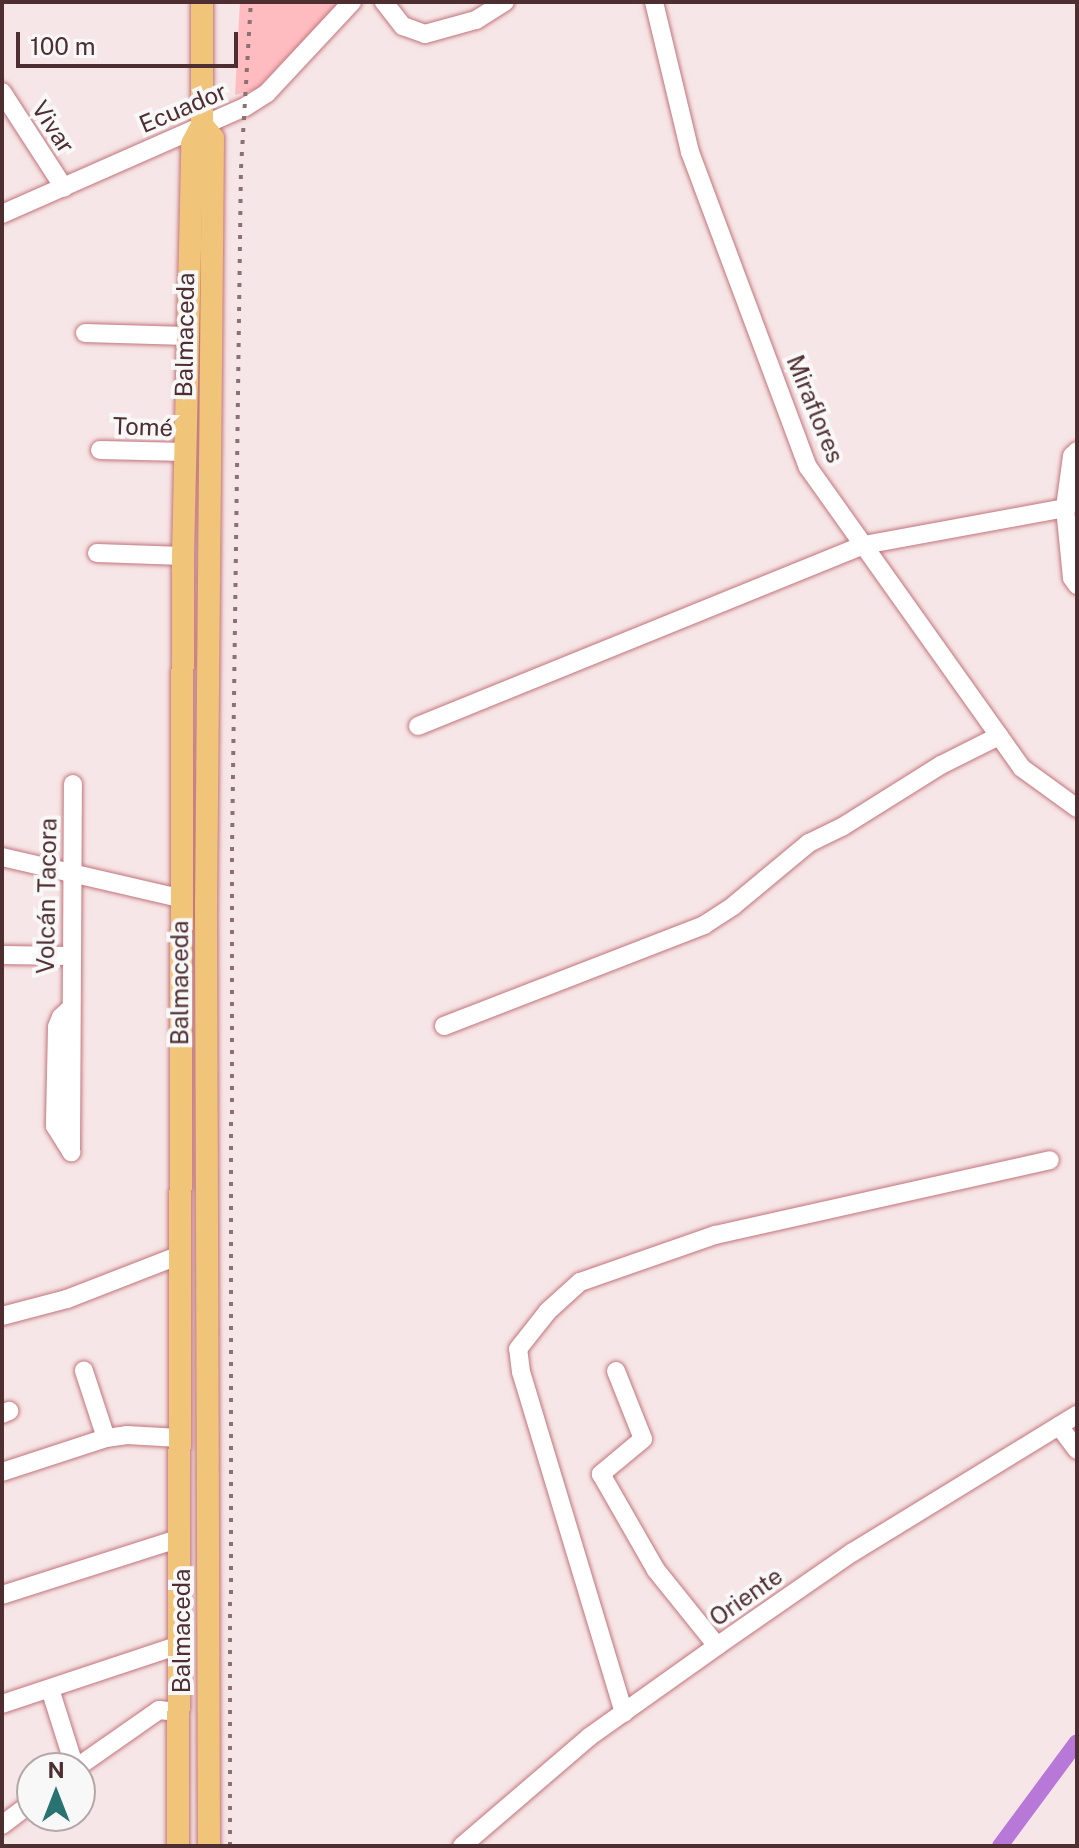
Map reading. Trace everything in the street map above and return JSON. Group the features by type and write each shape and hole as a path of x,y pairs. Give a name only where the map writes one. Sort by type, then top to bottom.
{"main road":[{"name":"Balmaceda","path":"178,1846 183,556 192,144 202,125 202,2"},
{"name":"Balmaceda","path":"202,125 213,138 206,905 209,1846"}],"street":[{"name":"Ecuador","path":"2,214 245,107 267,93 352,2"},
{"path":"384,2 403,26 425,34 476,20 505,2"},
{"name":"Miraflores","path":"654,2 690,152 808,467 1022,768 1077,808"},
{"name":"Vivar","path":"2,92 64,188"},
{"path":"85,333 187,336"},
{"name":"Tomé","path":"100,450 185,452"},
{"path":"1077,451 1072,456 1072,578 1077,585"},
{"path":"418,726 864,545 1072,506"},
{"path":"97,553 183,556"},
{"path":"444,1026 704,925 733,906 809,843 842,827 941,765 999,736"},
{"name":"Volcán Tacora","path":"70,1009 57,1027 55,1126 71,1152 70,873 73,784"},
{"path":"2,857 180,898"},
{"path":"2,955 70,956"},
{"path":"624,1713 521,1372 518,1349 548,1311 580,1282 715,1235 1050,1160"},
{"path":"2,1316 67,1299 180,1255"},
{"path":"84,1371 106,1438"},
{"path":"616,1371 643,1439 601,1474 656,1570 717,1646"},
{"name":"Oriente","path":"462,1846 589,1737 717,1646 853,1552 1077,1415"},
{"path":"1059,1426 1077,1450"},
{"path":"2,1472 106,1438 127,1435 179,1438"},
{"path":"2,1595 178,1539"},
{"path":"2,1704 179,1645"},
{"path":"50,1689 70,1752"},
{"path":"96,1754 159,1710 178,1712"}],"shaded area":[{"path":"240,2 340,2 257,89 235,95"}],"waterway":[{"path":"1000,1846 1077,1742"}],"railway":[{"path":"230,1846 232,851 241,168 251,2"}]}
